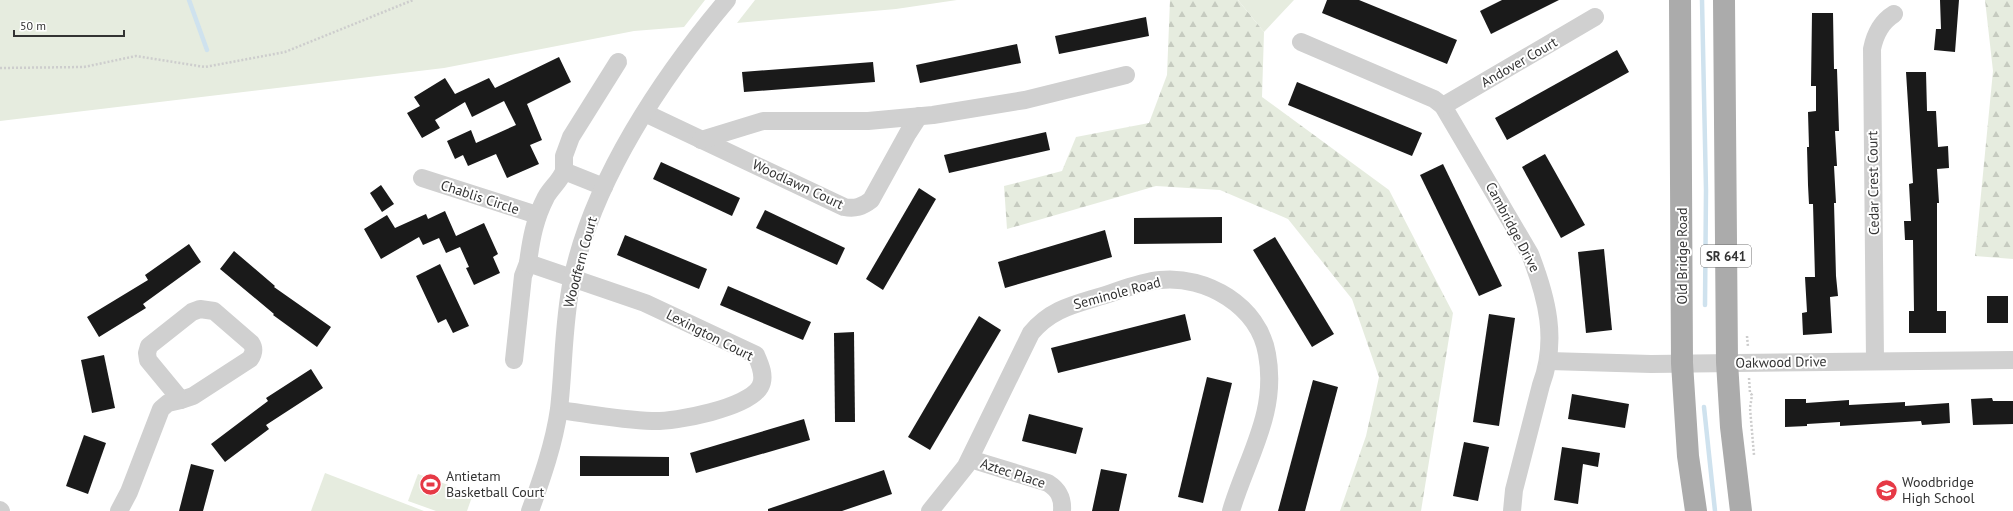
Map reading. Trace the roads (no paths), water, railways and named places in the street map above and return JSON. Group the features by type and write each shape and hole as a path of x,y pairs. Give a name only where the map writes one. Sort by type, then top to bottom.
{"main road":[{"name":"Old Bridge Road","path":"1680,0 1682,363 1688,456 1696,511"},
{"name":"SR 641","path":"1724,0 1727,362 1731,427 1741,511"}],"street":[{"name":"Woodfern Court","path":"530,511 554,437 559,410 564,337 573,278 582,245 604,187 645,113 680,62 727,0"},
{"name":"Cedar Crest Court","path":"1875,360 1872,49 1874,37 1881,26 1894,14"},
{"name":"Andover Court","path":"1443,106 1595,17"},
{"name":"Cambridge Drive","path":"1301,42 1434,99 1443,106 1530,254 1540,280 1548,312 1550,344 1549,361 1541,385 1514,490 1512,511"},
{"path":"604,187 564,171 564,156 571,137 618,62"},
{"path":"701,140 763,121 868,121 919,116 1025,100 1126,75"},
{"name":"Woodlawn Court","path":"645,113 844,207 853,208 864,206 871,200 919,116"},
{"name":"Chablis Circle","path":"514,360 523,276 528,263 532,234 537,215 547,195 564,171"},
{"name":"Chablis Circle","path":"422,178 537,215"},
{"path":"528,263 573,278"},
{"name":"Lexington Court","path":"559,410 653,421 677,419 707,413 745,400 760,387 763,376 761,365 756,355 645,303 573,278"},
{"name":"Seminole Road","path":"930,511 970,460 1031,333 1040,321 1061,309 1146,282 1180,280 1198,283 1228,297 1240,307 1253,320 1262,336 1267,353 1270,376 1269,399 1265,422 1231,511"},
{"path":"119,511 129,492 161,409 168,403 181,400 193,396 250,359 254,354 252,343 210,309 200,309 192,312 152,342 147,352 148,360 181,400"},
{"name":"Oakwood Drive","path":"1549,361 1682,363 1875,360 2013,360"},
{"name":"Aztec Place","path":"970,460 1048,483 1055,487 1060,495 1062,511"}],"waterway":[{"path":"189,0 207,50"},
{"path":"1702,0 1706,190 1705,305"},
{"path":"1704,407 1715,511"}],"place":[{"name":"Antietam Basketball Court","path":"430,484"},
{"name":"Woodbridge High School","path":"1887,490"}]}
